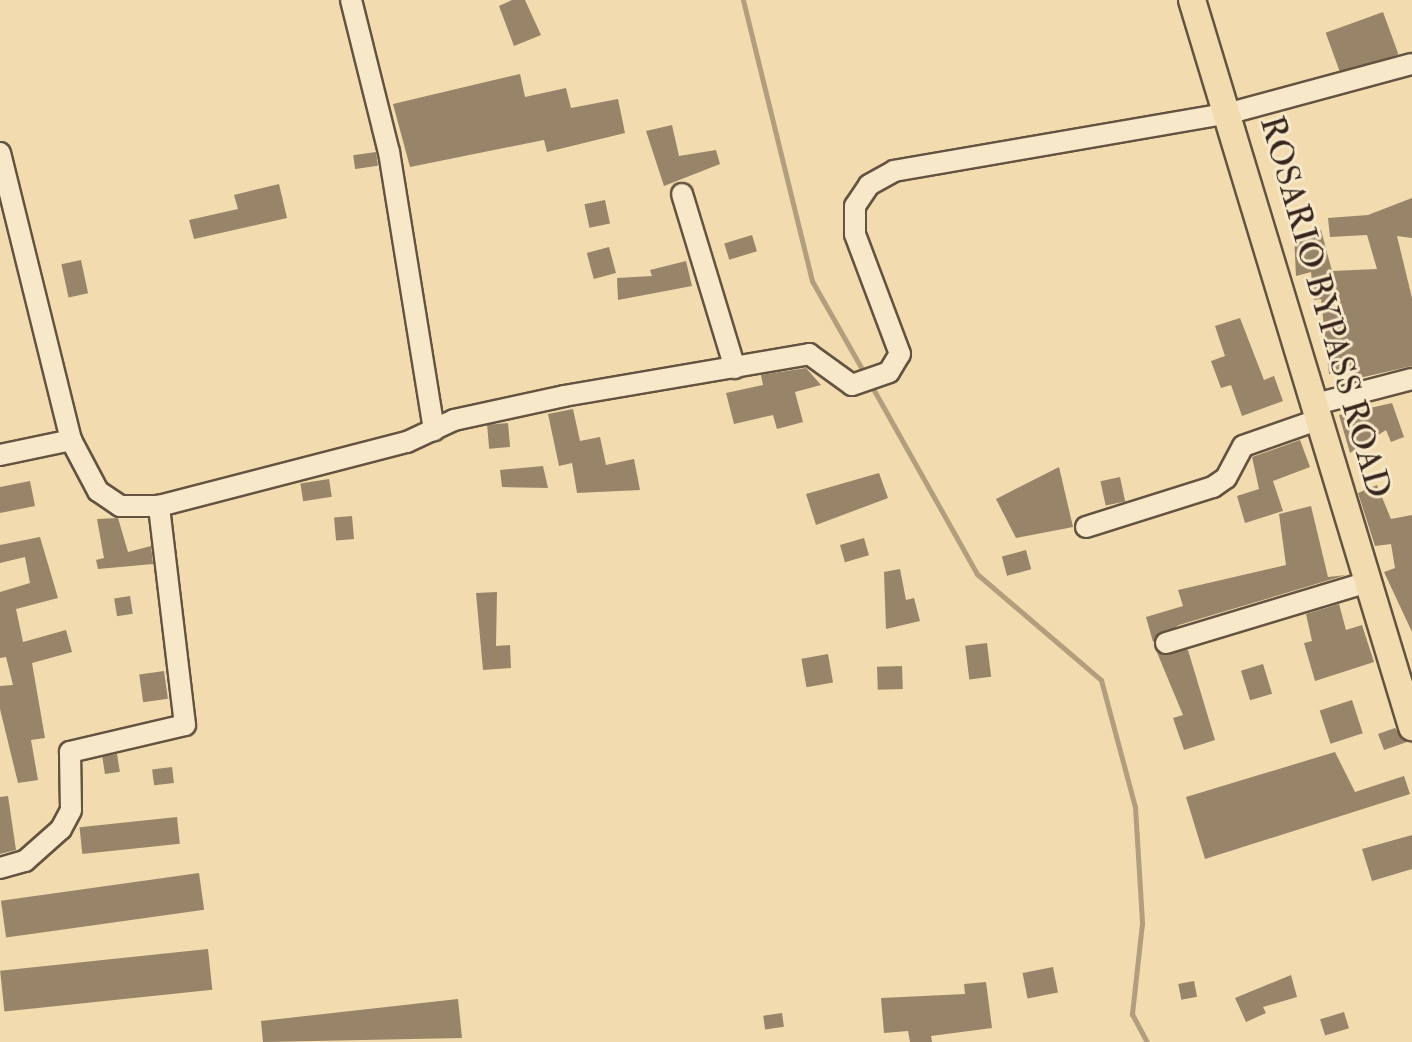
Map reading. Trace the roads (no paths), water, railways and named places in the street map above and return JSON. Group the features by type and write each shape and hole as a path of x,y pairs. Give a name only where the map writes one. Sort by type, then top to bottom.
{"main road":[{"name":"ROSARIO BYPASS ROAD","path":"1192,0 1230,113 1410,714"}],"street":[{"path":"351,0 389,152 434,430"},
{"path":"0,153 71,440 98,491 120,506 159,506 564,396 809,354 852,385 889,372 900,354 855,220 869,185 894,171 1230,113 1412,64"},
{"path":"682,194 735,368"},
{"path":"1086,527 1213,487 1226,478 1243,446 1318,411 1412,379"},
{"path":"0,455 71,440"},
{"path":"0,868 25,861 61,829 71,810 70,752 185,725 159,506"},
{"path":"1166,643 1368,582"}],"waterway":[{"path":"743,0 812,281 866,376"},
{"path":"871,385 977,574 1101,680 1135,807 1142,923 1132,1014 1147,1042"}]}
